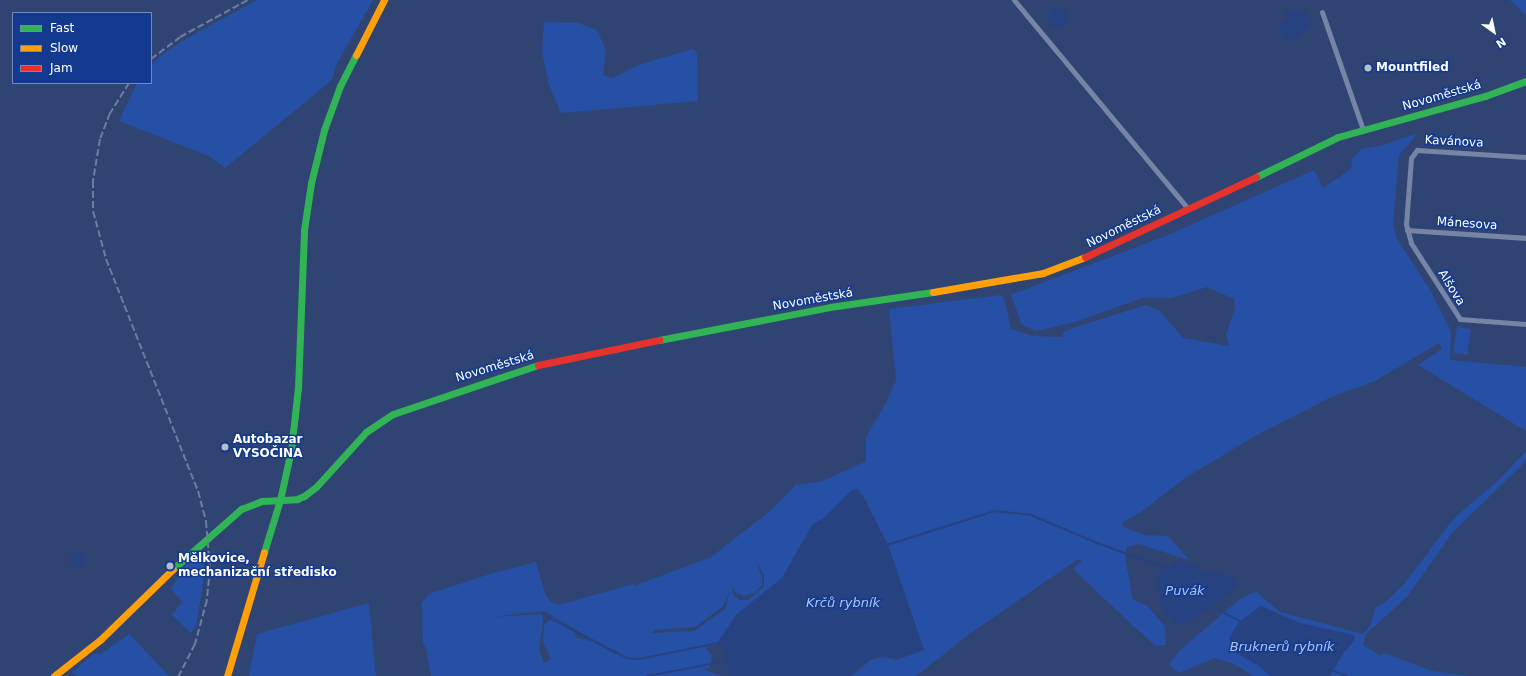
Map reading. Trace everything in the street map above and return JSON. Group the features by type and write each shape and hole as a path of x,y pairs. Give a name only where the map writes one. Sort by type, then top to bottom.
{"street":[{"path":"227,676 280,500 291,450 298,388 304,230 311,183 324,130 340,86 384,0"},
{"path":"1014,0 1188,209"},
{"path":"1322,12 1363,130"},
{"name":"Novoměstská","path":"54,676 101,639 189,553 241,509 256,502 297,499 310,492 355,442 378,423 393,414 463,388 571,358 830,307 1031,276 1099,252 1321,144 1363,130 1485,96 1526,81"},
{"name":"Kavánova","path":"1407,230 1410,158 1417,150 1526,156"},
{"name":"Mánesova","path":"1407,230 1526,238"},
{"name":"Alšova","path":"1407,230 1411,243 1460,319 1526,324"}],"shaded area":[{"path":"257,0 373,0 336,65 332,80 225,168 209,156 119,121 137,84 152,84 152,64 182,41"},
{"path":"1509,0 1526,0 1526,15 1511,1"},
{"path":"544,22 578,23 597,30 606,50 603,75 612,78 641,64 693,49 697,54 698,101 561,113 549,85 542,52"},
{"path":"1415,134 1415,137 1399,155 1393,223 1396,237 1430,290 1449,327 1451,333 1450,360 1526,367 1526,431 1418,365 1442,349 1439,343 1375,381 1333,396 1255,436 1185,478 1141,512 1121,523 1125,528 1145,535 1168,536 1189,560 1139,544 1127,547 1125,558 1133,600 1146,605 1165,626 1166,645 1155,646 1077,573 1074,568 1082,561 1078,559 971,633 916,676 851,676 871,660 883,657 896,660 924,650 888,545 863,495 852,490 824,518 813,524 782,578 737,614 716,645 705,647 712,656 709,668 702,669 721,676 431,676 426,648 423,644 422,603 429,594 493,573 536,562 545,594 550,601 559,605 633,584 634,586 711,557 769,512 796,485 823,481 866,461 866,437 886,403 896,380 889,309 1001,295 1005,302 1011,329 1032,336 1063,337 1063,333 1067,330 1146,305 1160,311 1183,338 1229,346 1226,335 1235,308 1234,299 1207,287 1172,298 1142,298 1078,321 1036,331 1022,325 1011,295 1168,235 1314,170 1323,188 1351,169 1352,159 1361,149 1380,146","holes":["756,560 764,576 764,586 749,600 740,600 734,596 731,585 736,593 744,596 754,593 762,585 762,578","730,592 725,609 694,631 651,633 655,630 695,627 723,606","544,611 609,649 617,651 617,655 591,641 577,638 571,628 553,617 544,625 543,642 551,659 544,663 539,650 544,614 488,617"]},
{"path":"1457,327 1471,329 1467,355 1453,353"},
{"path":"1526,451 1526,459 1520,467 1452,533 1407,597 1366,634 1363,645 1381,656 1384,653 1432,671 1471,676 1253,676 1235,664 1215,658 1179,673 1169,665 1179,651 1240,599 1257,591 1280,612 1363,634 1370,626 1376,607 1386,602 1405,583 1453,519 1500,479"},
{"path":"200,549 205,553 203,584 196,626 191,633 172,615 182,602 171,589 190,558"},
{"path":"369,603 376,676 249,676 257,634"},
{"path":"129,634 169,676 77,676 72,672 94,654 101,654"}],"water":[{"path":"1058,8 1065,11 1068,18 1065,25 1058,28 1051,25 1048,18 1051,11"},
{"path":"1289,10 1294,13 1300,11 1306,12 1312,22 1309,28 1292,41 1285,39 1279,30 1281,23 1287,18 1286,12"},
{"name":"Krčů rybník","path":"858,489 888,545 924,650 901,658 875,657 861,665 849,676 729,676 723,646 716,645 737,614 782,578 813,524 824,518 852,490"},
{"path":"77,553 82,555 84,560 82,565 77,567 72,565 70,560 72,555"},
{"name":"Puvák","path":"1177,561 1193,564 1204,571 1216,572 1236,579 1237,586 1212,607 1185,624 1174,624 1163,610 1156,580 1161,572"},
{"name":"Bruknerů rybník","path":"1261,606 1300,623 1354,635 1355,640 1344,652 1330,676 1270,676 1259,666 1236,653 1229,638 1239,622"}],"waterway":[{"path":"887,545 995,511 1031,515 1097,543 1169,569"},
{"path":"1211,606 1241,622"},
{"path":"542,614 627,658 639,659 718,643"},
{"path":"647,676 728,661"},
{"path":"1331,670 1347,676"}],"railway":[{"path":"152,58 180,37 248,0"},
{"path":"128,84 110,113 100,139 93,181 93,211 106,259 198,491 206,521 210,569 207,600 195,644 179,676"}],"traffic: fast":[{"path":"264,552 280,500 291,450 298,388 304,230 311,183 324,130 340,86 356,55"},
{"path":"1256,177 1338,137 1485,96 1526,81"},
{"path":"659,340 830,307 933,292"},
{"path":"173,569 241,509 262,501 297,499 304,496 316,487 366,432 393,414 538,365"}],"traffic: slow":[{"path":"356,55 384,0"},
{"path":"933,292 1043,273 1085,257"},
{"path":"227,676 264,552"},
{"path":"54,676 101,639 173,569"}],"traffic: jam":[{"path":"1085,257 1256,177"},
{"path":"538,365 659,340"}],"place":[{"name":"Mountfiled","path":"1368,68"},
{"name":"Autobazar VYSOČINA","path":"225,447"},
{"name":"Mělkovice, mechanizační středisko","path":"170,566"}]}
